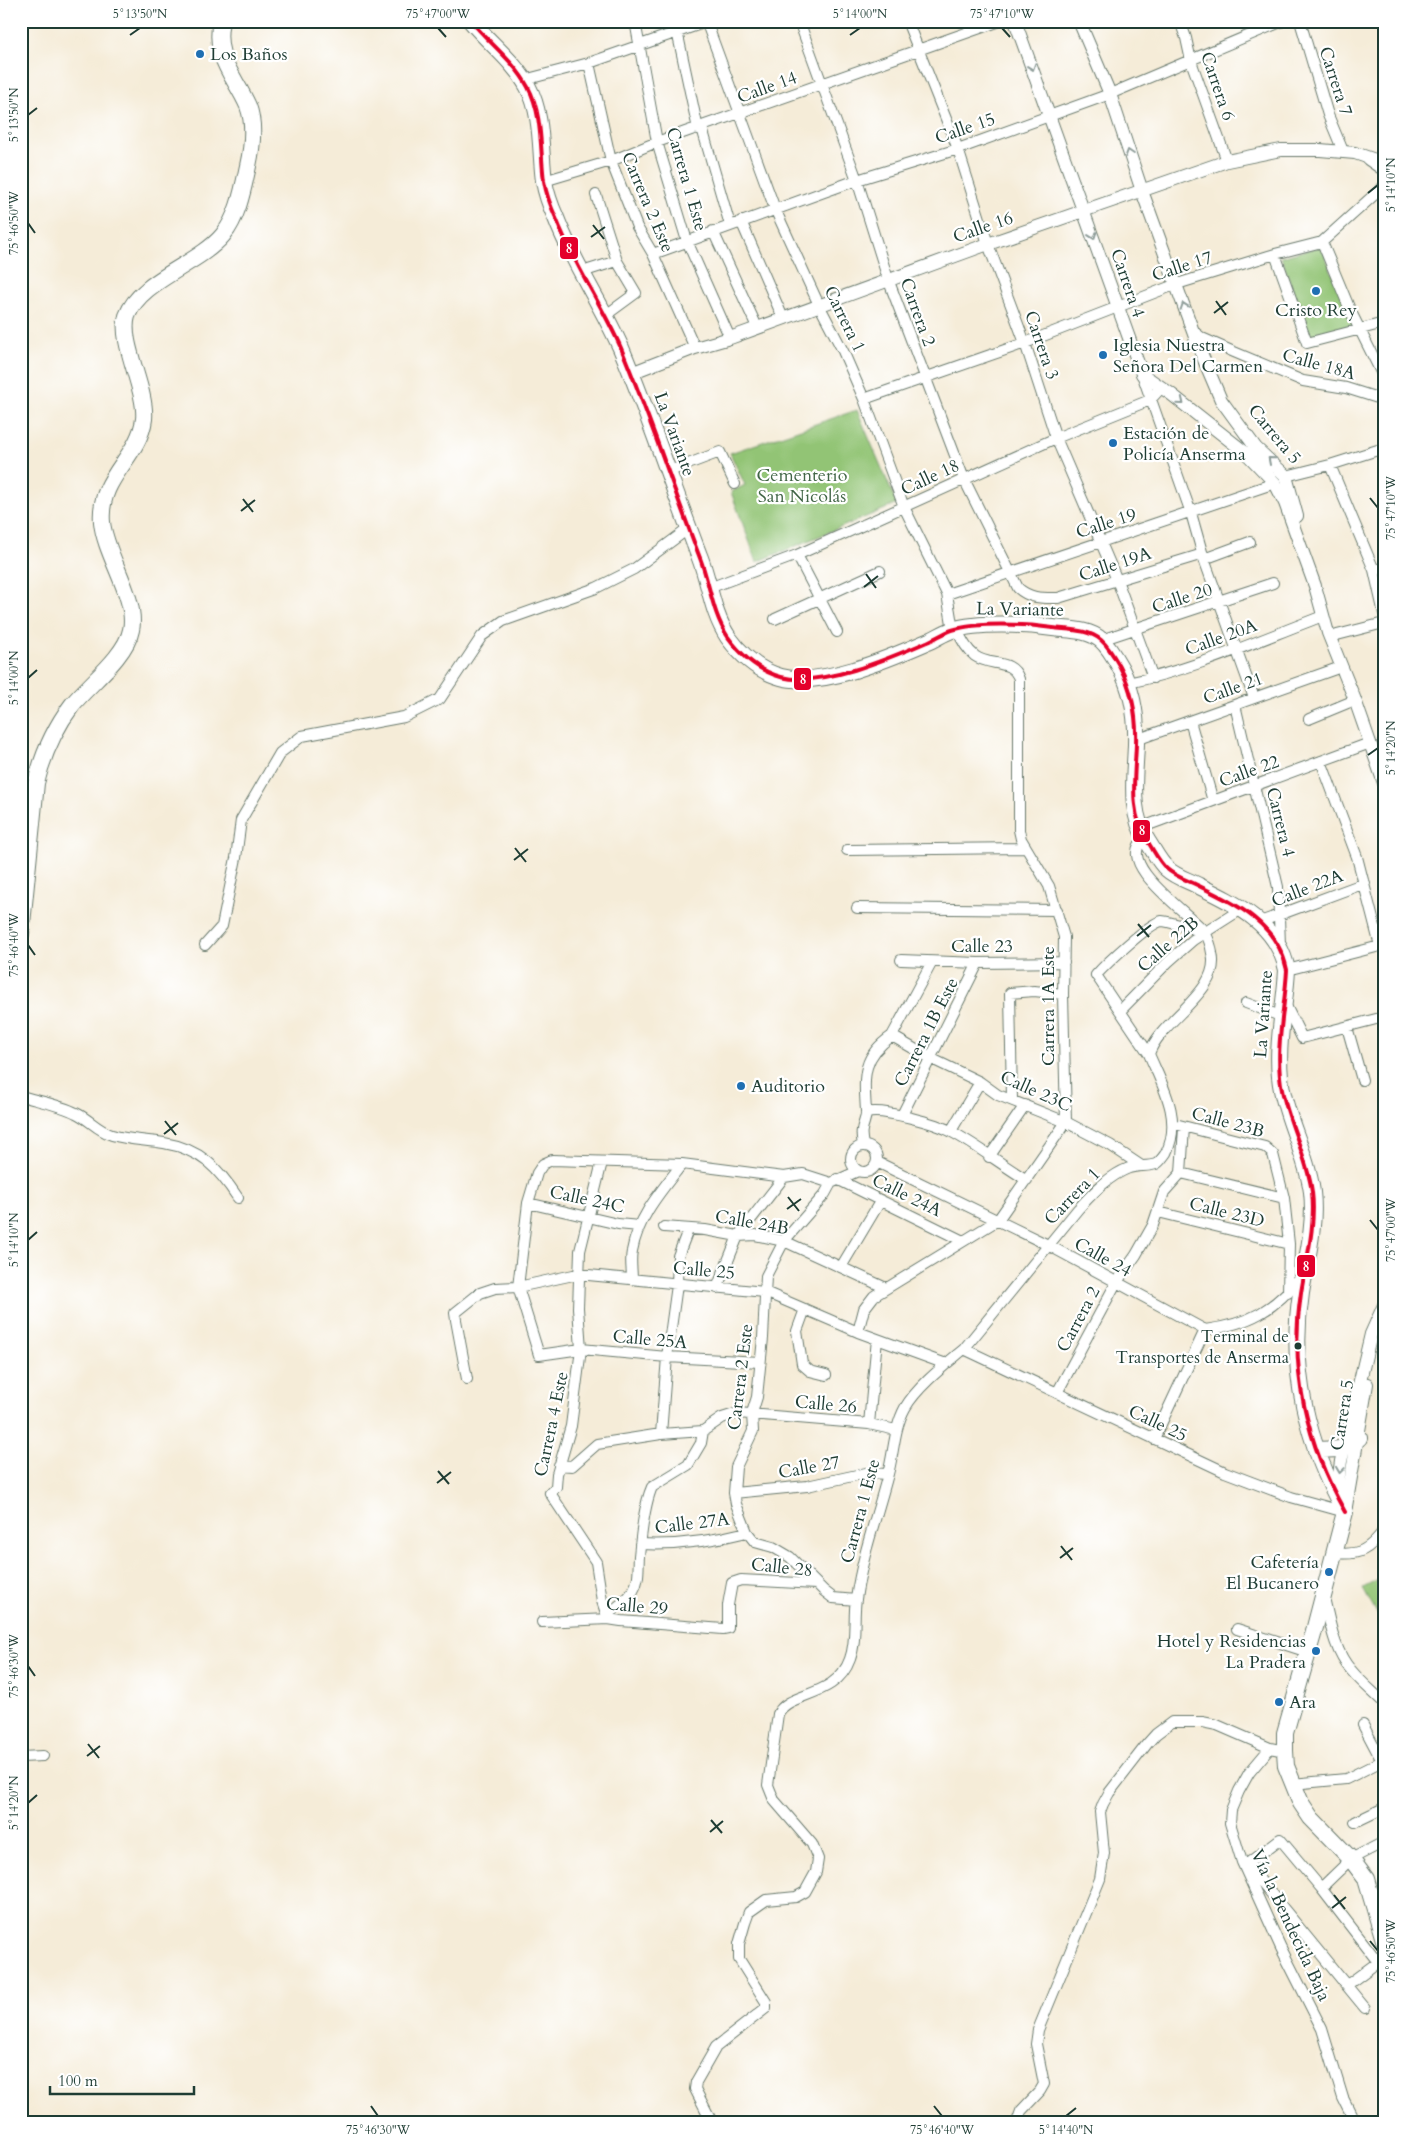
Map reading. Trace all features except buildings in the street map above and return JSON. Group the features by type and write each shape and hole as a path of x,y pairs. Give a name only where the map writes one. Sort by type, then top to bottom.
{"main road":[{"path":"21,934 23,890 36,783 48,742 58,724 73,704 123,648 132,629 130,604 104,534 102,509 108,485 137,440 144,417 142,396 127,333 128,316 140,298 153,286 202,254 224,233 237,208 248,167 251,143 250,116 247,106 227,70 219,38 221,21"},
{"name":"La Variante","path":"471,21 515,66 524,80 535,105 543,156 544,181 555,217 606,315 631,373 701,562 714,610 727,635 742,654 758,667 782,678 830,676 857,669 896,655 955,630 989,625 1036,626 1081,631 1101,640 1110,650 1128,683 1136,740 1134,804 1143,833 1168,870 1243,908 1260,922 1285,956 1287,970 1279,1068 1282,1090 1305,1161 1312,1193 1310,1240 1298,1317 1298,1362 1304,1407 1316,1450 1336,1497 1345,1512"},
{"path":"1316,1450 1352,1442"},
{"name":"Carrera 5","path":"1345,1512 1336,1553 1308,1652 1284,1733 1277,1750 1286,1766 1292,1784 1311,1818 1351,1859 1378,1894 1384,1940"}],"street":[{"name":"Carrera 1 Este","path":"635,21 641,45 657,142 687,240 730,338"},
{"path":"524,80 589,63 706,21"},
{"name":"Carrera 1","path":"706,21 775,209 864,399 904,507 947,594 955,630"},
{"name":"Carrera 2","path":"799,21 857,180 888,279 964,479 1018,588 1025,594 1036,598"},
{"name":"Carrera 3","path":"907,21 958,149 988,244 1025,343 1056,438 1117,580 1153,678"},
{"name":"Calle 14","path":"544,181 611,161 657,142 741,114 1000,21"},
{"name":"Carrera 4","path":"1015,21 1142,374 1191,513 1203,556 1254,698"},
{"name":"Carrera 5","path":"1079,21 1110,94 1142,191 1193,331 1221,400 1280,480 1299,523 1384,767"},
{"name":"Carrera 6","path":"1180,21 1191,61 1227,160"},
{"name":"Calle 15","path":"653,254 687,240 857,180 958,149 1110,94 1284,21"},
{"name":"Carrera 7","path":"1300,21 1328,115 1354,153"},
{"path":"677,31 700,128 730,225"},
{"name":"Carrera 2 Este","path":"589,63 611,161 637,227 653,254 695,348"},
{"name":"Calle 16","path":"631,373 888,279 1227,160 1282,150 1354,153 1384,164"},
{"path":"1354,153 1384,171"},
{"name":"Calle 17","path":"864,399 1025,343 1177,284 1275,254 1322,242 1384,186"},
{"path":"596,195 617,261 636,293 606,315"},
{"path":"741,221 783,318"},
{"path":"713,231 757,327"},
{"path":"1322,242 1351,312 1384,378"},
{"path":"1275,254 1307,343 1384,324"},
{"path":"582,272 617,261"},
{"name":"Calle 18A","path":"1193,331 1202,338 1303,381 1346,388 1384,400"},
{"name":"Carrera 5","path":"1142,374 1280,480 1285,503 1315,586 1323,616 1384,783"},
{"name":"Calle 18","path":"708,588 797,555 1056,438 1150,400 1161,388"},
{"name":"Calle 19","path":"947,594 1100,541 1191,513 1280,480 1384,448"},
{"path":"667,472 720,452 735,484"},
{"path":"1330,465 1379,569 1384,614"},
{"path":"205,945 222,926 236,858 241,820 280,753 302,736 404,717 440,699 482,636 503,621 596,588 634,569 688,529"},
{"name":"Calle 19A","path":"1036,598 1065,597 1250,542"},
{"path":"797,555 837,632"},
{"path":"775,619 880,571"},
{"name":"Calle 20","path":"1101,640 1273,584"},
{"name":"Calle 20A","path":"1128,683 1153,678 1237,651 1262,639 1323,616"},
{"path":"1337,635 1384,623"},
{"name":"Carrera 1A Este","path":"955,630 966,647 975,656 985,661 1005,664 1017,673 1019,679 1019,830 1026,848 1042,872 1057,910 1064,937 1062,994 1066,1122"},
{"name":"Calle 21","path":"1136,740 1341,667"},
{"path":"1309,719 1355,700"},
{"name":"Carrera 4","path":"1235,705 1278,887 1280,948"},
{"path":"1190,721 1214,801"},
{"name":"Calle 22","path":"1143,833 1214,801 1370,744"},
{"path":"1287,970 1382,946 1357,857 1321,761"},
{"path":"1143,833 1141,842 1136,850 1138,864 1152,882 1204,932 1213,954 1211,974 1203,988 1156,1040 1150,1054"},
{"path":"846,850 1026,848"},
{"name":"Calle 22A","path":"1260,922 1365,883"},
{"path":"857,908 1057,910"},
{"name":"Calle 22B","path":"1120,1010 1168,962 1204,932 1243,908"},
{"path":"1150,1054 1096,975 1133,940 1163,921 1204,932"},
{"name":"Calle 23","path":"901,960 978,963 1064,962"},
{"path":"863,1145 862,1130 866,1113 865,1068 871,1054 892,1036 932,962"},
{"name":"Carrera 1B Este","path":"902,1115 978,963"},
{"name":"Carrera 1A Este","path":"1012,1100 1010,993 1034,991 1062,994"},
{"path":"1246,1003 1283,1010 1302,1038 1384,1017"},
{"path":"1347,1027 1362,1080"},
{"name":"Calle 23C","path":"892,1036 930,1058 980,1082 998,1095 1066,1122 1110,1145 1140,1165"},
{"name":"Carrera 1","path":"896,1430 906,1407 946,1364 964,1350 1048,1245 1098,1188 1115,1175 1140,1165 1156,1164 1163,1158 1169,1146 1174,1123 1170,1104 1150,1054"},
{"path":"950,1131 980,1082"},
{"path":"21,1096 76,1112 102,1131 112,1135 167,1144 193,1153 211,1163 238,1198"},
{"path":"989,1157 1026,1105"},
{"path":"866,1113 873,1110 902,1115 950,1131 1027,1180"},
{"path":"858,1332 864,1309 874,1296 998,1220 1066,1122"},
{"name":"Calle 23B","path":"1174,1123 1265,1147 1273,1154 1284,1198"},
{"path":"1184,1127 1181,1173 1284,1198 1289,1244 1288,1293"},
{"path":"863,1145 871,1148 876,1154 878,1162 873,1169 866,1173 858,1171 852,1166 851,1155 863,1145"},
{"name":"Calle 24A","path":"528,1203 537,1173 543,1164 552,1160 682,1164 784,1177 803,1174 834,1181 881,1200 963,1241"},
{"name":"Carrera 4 Este","path":"602,1162 580,1251 578,1308 582,1349 570,1426 559,1465 556,1487 550,1493 596,1562 602,1601 607,1616"},
{"name":"Calle 24","path":"878,1162 1048,1245 1205,1330"},
{"path":"632,1279 632,1253 639,1226 653,1201 682,1164"},
{"path":"834,1181 858,1171"},
{"name":"Carrera 2","path":"1057,1394 1116,1283 1136,1255 1153,1225 1164,1192 1181,1173"},
{"path":"716,1288 738,1236 784,1177"},
{"name":"Carrera 2 Este","path":"747,1532 736,1504 734,1493 736,1467 752,1431 752,1413 756,1397 763,1338 766,1276 784,1241 834,1181"},
{"path":"841,1267 881,1200"},
{"path":"518,1287 528,1203"},
{"name":"Calle 24C","path":"528,1203 588,1218 639,1226"},
{"name":"Calle 23D","path":"1158,1212 1289,1244"},
{"name":"Calle 24B","path":"664,1228 705,1230 738,1236 755,1235 784,1241 886,1288"},
{"path":"661,1434 667,1357 677,1285 678,1256 688,1230"},
{"path":"1154,1439 1205,1330 1228,1327 1250,1320 1270,1308 1288,1293 1305,1272"},
{"name":"Calle 25","path":"467,1379 455,1314 480,1293 503,1287 518,1287 578,1274 765,1292 858,1332 946,1364"},
{"name":"Calle 25A","path":"518,1287 538,1355 582,1349 667,1357 760,1362"},
{"name":"Carrera 5","path":"1345,1512 1352,1442 1371,1334 1384,1305"},
{"path":"804,1309 797,1331 802,1364 810,1372 826,1375"},
{"name":"Carrera 5","path":"1336,1497 1352,1442 1371,1358 1384,1318"},
{"path":"869,1424 876,1339"},
{"name":"Calle 25","path":"964,1350 1225,1472 1291,1497 1345,1512"},
{"path":"559,1465 572,1466 597,1444 661,1434 703,1431 722,1418 738,1413 752,1413"},
{"name":"Calle 26","path":"752,1413 869,1424 896,1430"},
{"name":"Carrera 1 Este","path":"712,2122 695,2089 696,2082 708,2058 724,2040 758,2016 766,2008 766,2002 739,1959 739,1944 747,1918 754,1907 766,1900 796,1897 805,1892 816,1872 818,1859 812,1844 782,1812 774,1800 768,1785 778,1714 784,1706 828,1687 843,1673 851,1658 856,1600 866,1546 888,1474 896,1430"},
{"path":"607,1616 632,1592 638,1578 640,1544 652,1487 688,1465 701,1443 703,1431"},
{"name":"Calle 27","path":"734,1493 807,1486 866,1473 888,1474"},
{"path":"1336,1553 1358,1554 1369,1546 1384,1530"},
{"path":"747,1532 755,1542 773,1547 790,1557 816,1584"},
{"name":"Calle 27A","path":"640,1544 667,1546 725,1538 747,1532"},
{"name":"Calle 28","path":"728,1628 728,1605 732,1583 741,1580 816,1584 833,1598 856,1600"},
{"path":"1324,1594 1332,1628 1343,1659 1350,1670 1384,1703"},
{"name":"Calle 29","path":"542,1622 607,1616 621,1622 728,1628"},
{"path":"1237,1629 1308,1652"},
{"path":"1017,2122 1021,2112 1044,2084 1036,2044 1038,2030 1100,1879 1104,1853 1100,1812 1109,1793 1156,1734 1172,1722 1202,1722 1217,1725 1277,1750"},
{"path":"1292,1784 1346,1779 1383,1760 1363,1725"},
{"name":"Vía la Bendecida Baja","path":"1277,1750 1250,1773 1239,1791 1231,1810 1230,1823 1242,1862 1281,1948 1322,2029 1343,2098 1355,2122"},
{"path":"21,1757 43,1756"},
{"path":"1355,1822 1384,1808"},
{"path":"1346,1985 1378,1962 1321,1888 1280,1839 1248,1864 1346,1985 1365,2008"},
{"path":"1321,1888 1351,1859 1384,1842"}],"green space":[{"name":"Cristo Rey","path":"1321,246 1354,325 1310,338 1281,257"},
{"name":"Cementerio San Nicolás","path":"857,410 897,504 757,562 731,492 745,485 730,453"},
{"path":"1384,1577 1384,1626 1363,1588"}],"transit line":[{"name":"8","path":"471,21 516,69 533,98 539,121 544,181 551,205 563,235 613,331 632,374 700,558 718,618 728,637 745,656 765,671 781,677 797,679 815,678 835,675 875,663 952,630 963,627 1002,624 1084,632 1101,640 1116,660 1128,685 1135,714 1135,807 1142,831 1148,842 1170,872 1240,908 1265,928 1275,940 1287,970 1280,1045 1280,1075 1285,1103 1310,1179 1313,1205 1312,1230 1301,1293 1297,1350 1304,1406 1311,1434 1320,1460 1345,1512"}],"place":[{"name":"Los Baños","path":"200,54"},
{"name":"Cristo Rey","path":"1316,291"},
{"name":"Iglesia Nuestra Señora Del Carmen","path":"1103,355"},
{"name":"Estación de Policía Anserma","path":"1113,443"},
{"name":"Auditorio","path":"741,1086"},
{"name":"Terminal de Transportes de Anserma","path":"1298,1346"},
{"name":"Cafetería El Bucanero","path":"1329,1572"},
{"name":"Hotel y Residencias La Pradera","path":"1316,1651"},
{"name":"Ara","path":"1279,1702"}]}
